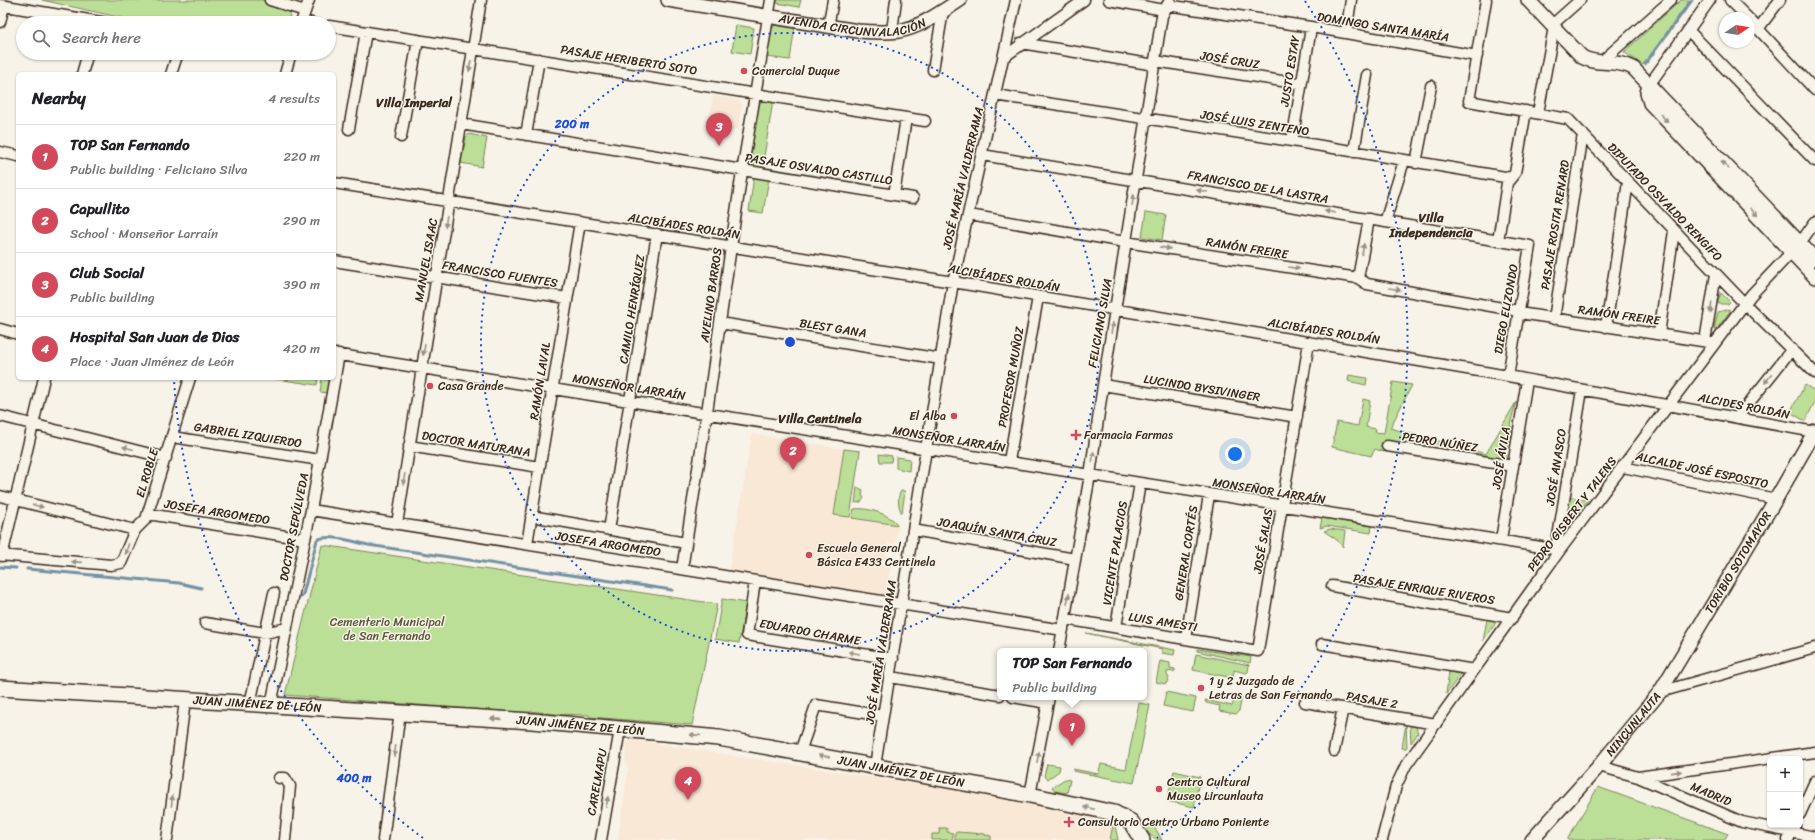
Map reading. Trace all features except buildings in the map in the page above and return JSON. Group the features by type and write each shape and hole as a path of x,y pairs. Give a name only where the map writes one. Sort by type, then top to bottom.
{"main road":[{"name":"JUAN JIMÉNEZ DE LEÓN","path":"0,688 185,701 400,712 548,722 700,735 1030,795 1114,813 1125,818 1139,834 1148,840"}],"street":[{"path":"270,0 305,11"},
{"path":"305,16 305,11 309,0"},
{"name":"MANUEL ISAAC","path":"397,524 481,0"},
{"name":"AVENIDA CIRCUNVALACIÓN","path":"668,0 708,3 768,16 858,31 892,31 918,25 960,0"},
{"name":"AVELINO BARROS","path":"682,569 707,412 742,170 770,0"},
{"path":"828,27 833,0"},
{"path":"892,31 896,0"},
{"name":"JOSÉ MARÍA VALDERRAMA","path":"875,766 953,282 1016,0"},
{"path":"1004,57 1021,43 1084,0"},
{"name":"DOMINGO SANTA MARÍA","path":"1109,0 1167,5 1346,33 1477,56"},
{"path":"1346,33 1351,0"},
{"path":"1477,56 1486,0"},
{"path":"1528,0 1582,57 1588,60 1614,62 1633,68 1796,248 1815,277"},
{"path":"1538,114 1553,26 1580,0"},
{"path":"1601,62 1671,0"},
{"path":"1649,85 1710,0"},
{"path":"1730,0 1742,12"},
{"path":"1758,29 1780,0"},
{"name":"FELICIANO SILVA","path":"1060,648 1090,475 1114,310 1127,242 1155,63 1167,5"},
{"path":"0,22 2,6 63,16"},
{"path":"933,70 943,11"},
{"path":"1755,26 1815,90"},
{"name":"PASAJE HERIBERTO SOTO","path":"336,27 926,121"},
{"name":"JUSTO ESTAY","path":"1292,141 1311,28"},
{"path":"1688,30 1815,161"},
{"path":"349,129 366,32"},
{"path":"401,136 418,40"},
{"name":"JOSÉ CRUZ","path":"1021,43 1301,84"},
{"name":"DIPUTADO OSVALDO RENGIFO","path":"1477,56 1469,101 1568,119 1745,304 1815,373"},
{"path":"526,135 539,59"},
{"path":"83,72 86,60"},
{"path":"172,72 176,60"},
{"path":"285,72 289,60"},
{"path":"1354,152 1367,75"},
{"path":"1416,162 1431,86"},
{"name":"JOSÉ LUIS ZENTENO","path":"995,95 1146,120 1292,141 1511,178"},
{"path":"1498,241 1507,183 1516,173 1526,111"},
{"path":"894,195 906,118"},
{"name":"PASAJE OSVALDO CASTILLO","path":"461,124 913,198"},
{"name":"PASAJE ROSITA RENARD","path":"1554,319 1583,134"},
{"path":"0,152 16,156"},
{"name":"FRANCISCO DE LA LASTRA","path":"982,155 1530,246"},
{"path":"1385,222 1404,161"},
{"path":"1606,327 1628,182"},
{"name":"ALCIBÍADES ROLDÁN","path":"336,183 953,282 1038,298 1310,342 1669,405"},
{"name":"RAMÓN FREIRE","path":"969,215 1127,242 1358,278 1367,284 1554,319 1710,342"},
{"path":"1358,278 1369,219"},
{"name":"RAMÓN LAVAL","path":"527,544 580,222"},
{"name":"PEDRO GISBERT Y TALENS","path":"1382,840 1399,776 1512,618 1558,550 1669,405 1710,342 1796,248 1815,222"},
{"path":"1659,334 1674,230"},
{"name":"CAMILO HENRÍQUEZ","path":"609,530 657,234"},
{"name":"DIEGO ELIZONDO","path":"1508,376 1530,246"},
{"path":"1796,248 1815,259"},
{"name":"FRANCISCO FUENTES","path":"336,261 567,298"},
{"path":"1710,342 1716,274"},
{"name":"PROFESOR MUÑOZ","path":"1009,461 1038,298"},
{"name":"BLEST GANA","path":"720,323 941,359"},
{"path":"0,329 16,333"},
{"name":"JOSÉ SALAS","path":"1258,650 1310,342"},
{"path":"1737,418 1792,349"},
{"name":"MONSEÑOR LARRAÍN","path":"337,354 707,412 1209,495 1558,550"},
{"path":"1,555 44,380"},
{"name":"EL ROBLE","path":"1,555 116,565 123,561 135,530 144,522 148,514 189,380"},
{"name":"DOCTOR SEPÚLVEDA","path":"271,705 311,510 333,380"},
{"name":"JOSÉ ÁVILA","path":"1501,540 1527,380"},
{"name":"LUCINDO BYSIVINGER","path":"1103,385 1297,417"},
{"name":"JOSÉ ANASCO","path":"1558,550 1582,390"},
{"name":"ALCIDES ROLDÁN","path":"1669,405 1815,432"},
{"path":"0,416 166,458"},
{"name":"TORIBIO SOTOMAYOR","path":"1660,692 1815,432"},
{"name":"GABRIEL IZQUIERDO","path":"172,437 320,460"},
{"name":"DOCTOR MATURANA","path":"409,446 539,467"},
{"name":"PEDRO NÚÑEZ","path":"1387,446 1513,466"},
{"name":"ALCALDE JOSÉ ESPOSITO","path":"1623,467 1776,499"},
{"name":"VICENTE PALACIOS","path":"1116,627 1140,483"},
{"name":"GENERAL CORTÉS","path":"1186,639 1209,495"},
{"path":"0,496 135,530"},
{"name":"JOSEFA ARGOMEDO","path":"311,510 901,604"},
{"name":"JOSEFA ARGOMEDO","path":"148,514 305,539"},
{"path":"531,516 686,543"},
{"name":"JOAQUÍN SANTA CRUZ","path":"913,530 1075,559"},
{"name":"EDUARDO CHARME","path":"755,581 747,635 892,659"},
{"name":"PASAJE ENRIQUE RIVEROS","path":"1332,586 1512,618"},
{"path":"250,704 274,593"},
{"path":"901,604 1063,630"},
{"name":"LUIS AMESTI","path":"1065,619 1258,650"},
{"path":"205,623 265,633 286,628"},
{"path":"1322,644 1474,670"},
{"name":"NINCUNLAUTA","path":"1532,840 1599,766 1660,692 1815,648"},
{"path":"890,677 997,695"},
{"path":"1030,795 1049,700"},
{"path":"167,840 185,701"},
{"name":"PASAJE 2","path":"1305,702 1436,724"},
{"path":"800,752 816,706 883,716"},
{"path":"1334,751 1343,708"},
{"path":"383,840 400,712"},
{"name":"CARELMAPU","path":"601,840 620,729"},
{"path":"1638,777 1815,752"},
{"name":"MADRID","path":"1599,766 1638,777 1742,822 1815,837"},
{"path":"279,778 285,778 290,786 285,840"},
{"path":"1803,807 1815,781"}],"shaded area":[{"path":"713,96 738,100 742,104 738,130 708,126"},
{"name":"Escuela General Básica E433 Centinela","path":"752,434 844,449 834,515 898,525 895,544 888,543 885,565 891,566 886,597 729,572"},
{"path":"632,740 1011,799 1114,820 1110,840 618,840 628,769 625,761 627,743"}],"green space":[{"path":"42,0 261,0 292,9 290,16 114,16"},
{"path":"777,0 801,0 799,7 777,3"},
{"path":"1681,0 1690,0 1643,65 1624,52"},
{"path":"778,23 795,26 790,60 766,57 770,33 774,25"},
{"path":"736,25 754,28 750,54 732,51"},
{"path":"764,99 773,101 762,169 754,168 749,163 759,103"},
{"path":"469,134 487,138 482,167 461,163 466,137"},
{"path":"754,176 769,178 763,213 749,211"},
{"path":"1146,212 1166,215 1162,240 1142,237"},
{"path":"1721,293 1730,302 1728,304 1719,304 1718,301"},
{"path":"1729,309 1730,311 1716,330 1714,329 1718,312"},
{"path":"1349,375 1367,378 1366,385 1348,381"},
{"path":"283,380 318,380 317,385"},
{"path":"322,380 329,380 327,393 320,392"},
{"path":"1393,382 1412,385 1390,428 1486,454 1516,402 1510,425 1512,427 1508,449 1502,448 1502,453 1507,454 1506,461 1447,454 1448,446 1431,443 1429,451 1386,444 1384,452 1375,449 1371,456 1332,447 1337,422 1358,426 1363,399 1370,401 1366,427 1376,429 1375,432 1384,433"},
{"path":"1805,385 1815,391 1815,402 1805,421 1790,412"},
{"path":"844,449 860,451 850,517 834,515"},
{"path":"879,454 892,456 891,462 880,462"},
{"path":"896,457 910,459 909,471 896,468"},
{"path":"857,487 863,490 862,495 864,498 861,502 855,503"},
{"path":"901,491 905,491 902,513 898,502"},
{"path":"1569,497 1588,500 1564,532"},
{"path":"854,509 865,509 878,512 890,518 898,525 852,518"},
{"path":"1322,518 1372,526 1371,533 1327,526 1320,528"},
{"path":"1330,529 1345,531 1343,547 1337,540 1324,531"},
{"name":"Cementerio Municipal de San Fernando","path":"322,545 717,604 692,725 590,717 589,715 554,714 531,711 531,713 527,713 285,695"},
{"path":"722,599 746,603 739,643 715,639"},
{"path":"1487,619 1497,621 1483,641"},
{"path":"1086,633 1175,650 1174,655 1162,653 1162,649"},
{"path":"1197,649 1251,657 1250,663 1197,651"},
{"path":"1196,654 1249,665 1248,672 1246,673 1234,670 1233,678 1193,670"},
{"path":"1160,661 1170,663 1170,668 1175,669 1175,671 1167,672 1169,678 1166,684 1156,682"},
{"path":"1449,672 1461,674 1446,694"},
{"path":"1166,692 1196,698 1193,712 1163,706"},
{"path":"1235,696 1242,697 1239,711 1236,714 1219,711 1220,706 1206,703 1205,700 1232,706"},
{"path":"1139,703 1150,705 1134,783 1073,771 1073,769 1098,774 1101,764 1126,769"},
{"path":"1406,724 1407,747 1405,749 1402,748"},
{"path":"1410,725 1416,727 1418,733 1411,743"},
{"path":"1047,764 1060,766 1059,771 1047,780 1044,776"},
{"path":"1174,771 1200,777 1194,807 1167,801"},
{"path":"1065,779 1070,780 1067,793 1055,791 1052,787"},
{"path":"1598,787 1728,834 1724,840 1567,840"},
{"path":"1114,820 1118,840 1110,840"},
{"path":"1149,824 1154,826 1162,840 1153,837 1143,826"},
{"path":"940,828 947,828 947,832 953,833 952,840 932,840 932,834 939,834"},
{"path":"955,833 985,834 991,836 991,840 955,840"}],"waterway":[{"path":"1645,64 1692,0"},
{"path":"301,597 317,540 328,537 368,545 672,590"},
{"path":"0,567 16,568"},
{"path":"27,569 179,583 201,588"}],"place":[{"name":"Comercial Duque","path":"744,71"},
{"name":"Club Social","path":"719,146"},
{"name":"Casa Grande","path":"430,386"},
{"name":"El Alba","path":"954,416"},
{"name":"Farmacia Farmas","path":"1076,435"},
{"name":"Capullito","path":"793,470"},
{"name":"Escuela General Básica E433 Centinela","path":"809,555"},
{"name":"1 y 2 Juzgado de Letras de San Fernando","path":"1201,688"},
{"name":"TOP San Fernando","path":"1072,746"},
{"name":"Centro Cultural Museo Lircunlauta","path":"1159,789"},
{"name":"Hospital San Juan de Dios","path":"688,800"},
{"name":"Consultorio Centro Urbano Poniente","path":"1069,822"}],"district":[{"name":"Villa Imperial","path":"414,102"},
{"name":"Villa Independencia","path":"1431,224"},
{"name":"Villa Centinela","path":"820,418"}]}
